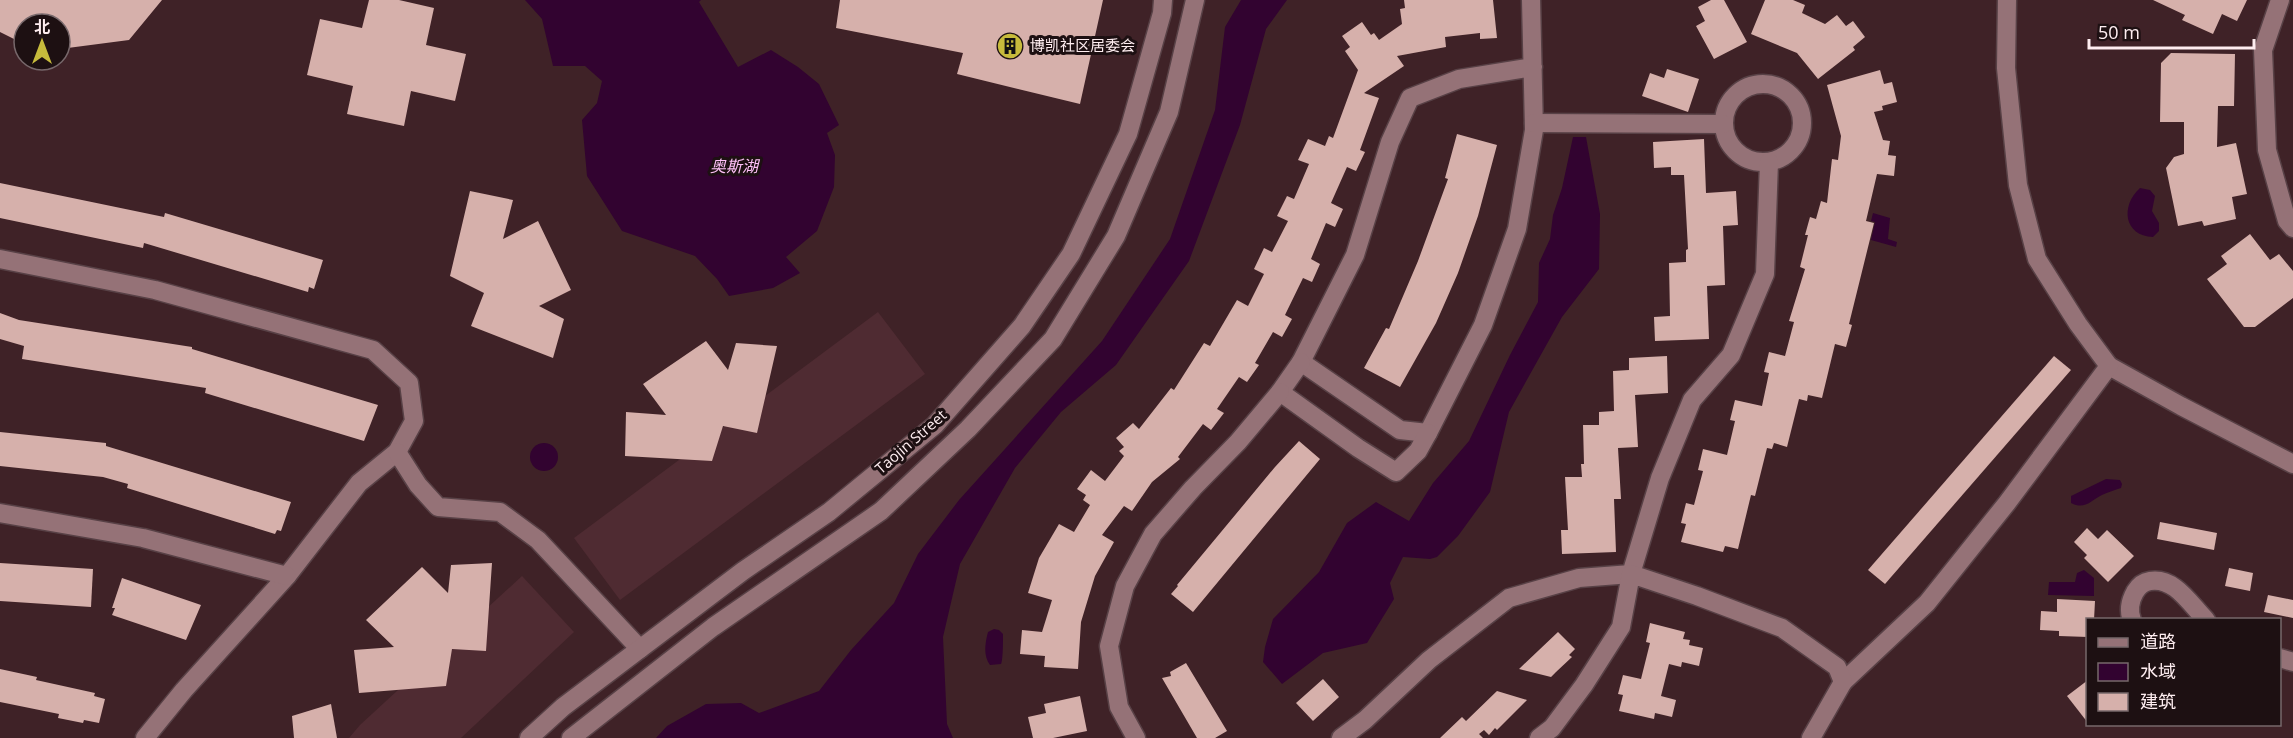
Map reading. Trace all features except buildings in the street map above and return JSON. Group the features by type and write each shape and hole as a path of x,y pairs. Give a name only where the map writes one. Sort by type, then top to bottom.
{"street":[{"name":"Taojin Street","path":"529,738 563,706 743,571 809,526 935,425 1022,326 1071,254 1128,134 1162,13 1163,0"},
{"name":"Taojin Street","path":"571,738 713,627 881,511 968,429 1053,339 1116,236 1169,112 1195,0"},
{"path":"1280,392 1358,448 1396,472 1418,451 1482,325 1517,229 1534,123 1531,0"},
{"path":"2007,0 2006,68 2018,185 2037,259 2078,324 2109,366 2293,464"},
{"path":"2280,0 2263,50 2267,150 2287,221 2293,228"},
{"path":"1137,738 1119,706 1109,646 1125,586 1153,534 1193,488 1238,442 1280,392 1300,362 1355,255 1390,142 1410,98 1459,79 1533,67"},
{"path":"1763,85 1776,87 1796,102 1801,113 1802,126 1799,138 1792,149 1782,157 1769,162 1756,162 1743,157 1733,149 1726,137 1723,124 1725,112 1731,101 1745,89 1763,85"},
{"path":"1534,123 1723,124"},
{"path":"1539,738 1552,728 1584,685 1621,627 1631,574 1660,478 1692,400 1731,355 1765,274 1769,162"},
{"path":"0,259 155,290 373,350 409,383 414,421 397,452 359,483 287,576 184,690 145,738"},
{"path":"1300,362 1400,430 1428,433"},
{"path":"1811,738 1843,682 1927,603 2007,503 2109,366"},
{"path":"397,452 418,486 438,507 500,512 538,540 640,649"},
{"path":"0,513 143,538 287,576"},
{"path":"809,526 828,549"},
{"path":"1341,738 1365,720 1429,660 1509,598 1579,578 1631,574 1782,628 1837,667 1843,682"},
{"path":"2131,618 2129,613 2131,600 2136,589 2146,582 2162,580 2178,589 2204,618"}],"shaded area":[{"path":"878,312 925,374 620,600 574,538"},
{"path":"522,576 574,632 461,738 349,738 360,725"}],"water":[{"name":"奥斯湖","path":"525,0 701,0 699,2 738,67 771,50 819,84 839,125 827,133 835,155 834,187 817,231 786,257 800,273 773,288 729,296 717,279 695,256 622,231 587,176 582,120 597,103 602,81 585,66 553,66 542,19"},
{"path":"1241,0 1287,0 1266,29 1240,125 1189,261 1116,365 1061,412 1015,468 960,564 943,637 947,724 953,738 656,738 667,726 706,704 741,703 759,713 819,691 851,650 894,603 918,554 959,500 1102,341 1170,239 1215,110 1225,27"},
{"path":"1573,137 1586,137 1600,214 1599,269 1562,317 1509,412 1490,492 1458,536 1437,557 1430,559 1403,557 1390,583 1394,599 1367,643 1323,653 1282,684 1263,662 1273,619 1319,572 1347,523 1376,502 1409,521 1433,483 1469,441 1538,302 1539,263 1550,239 1553,215 1562,188"},
{"path":"2140,188 2150,190 2155,196 2152,211 2159,223 2159,231 2153,237 2136,231 2128,219 2130,203"},
{"path":"1873,213 1890,218 1888,239 1897,242 1896,247 1871,240 1875,222 1871,221"},
{"path":"544,443 554,447 558,457 554,467 544,471 534,467 530,457 534,447"},
{"path":"2106,479 2120,480 2121,488 2084,505 2071,503 2071,496"},
{"path":"2084,570 2094,578 2094,596 2048,595 2049,582 2075,582 2077,573"},
{"path":"994,629 1003,634 1002,659 1001,664 990,665 986,658 985,645 988,632"}],"place":[{"name":"博凯社区居委会","path":"1010,46"}]}
